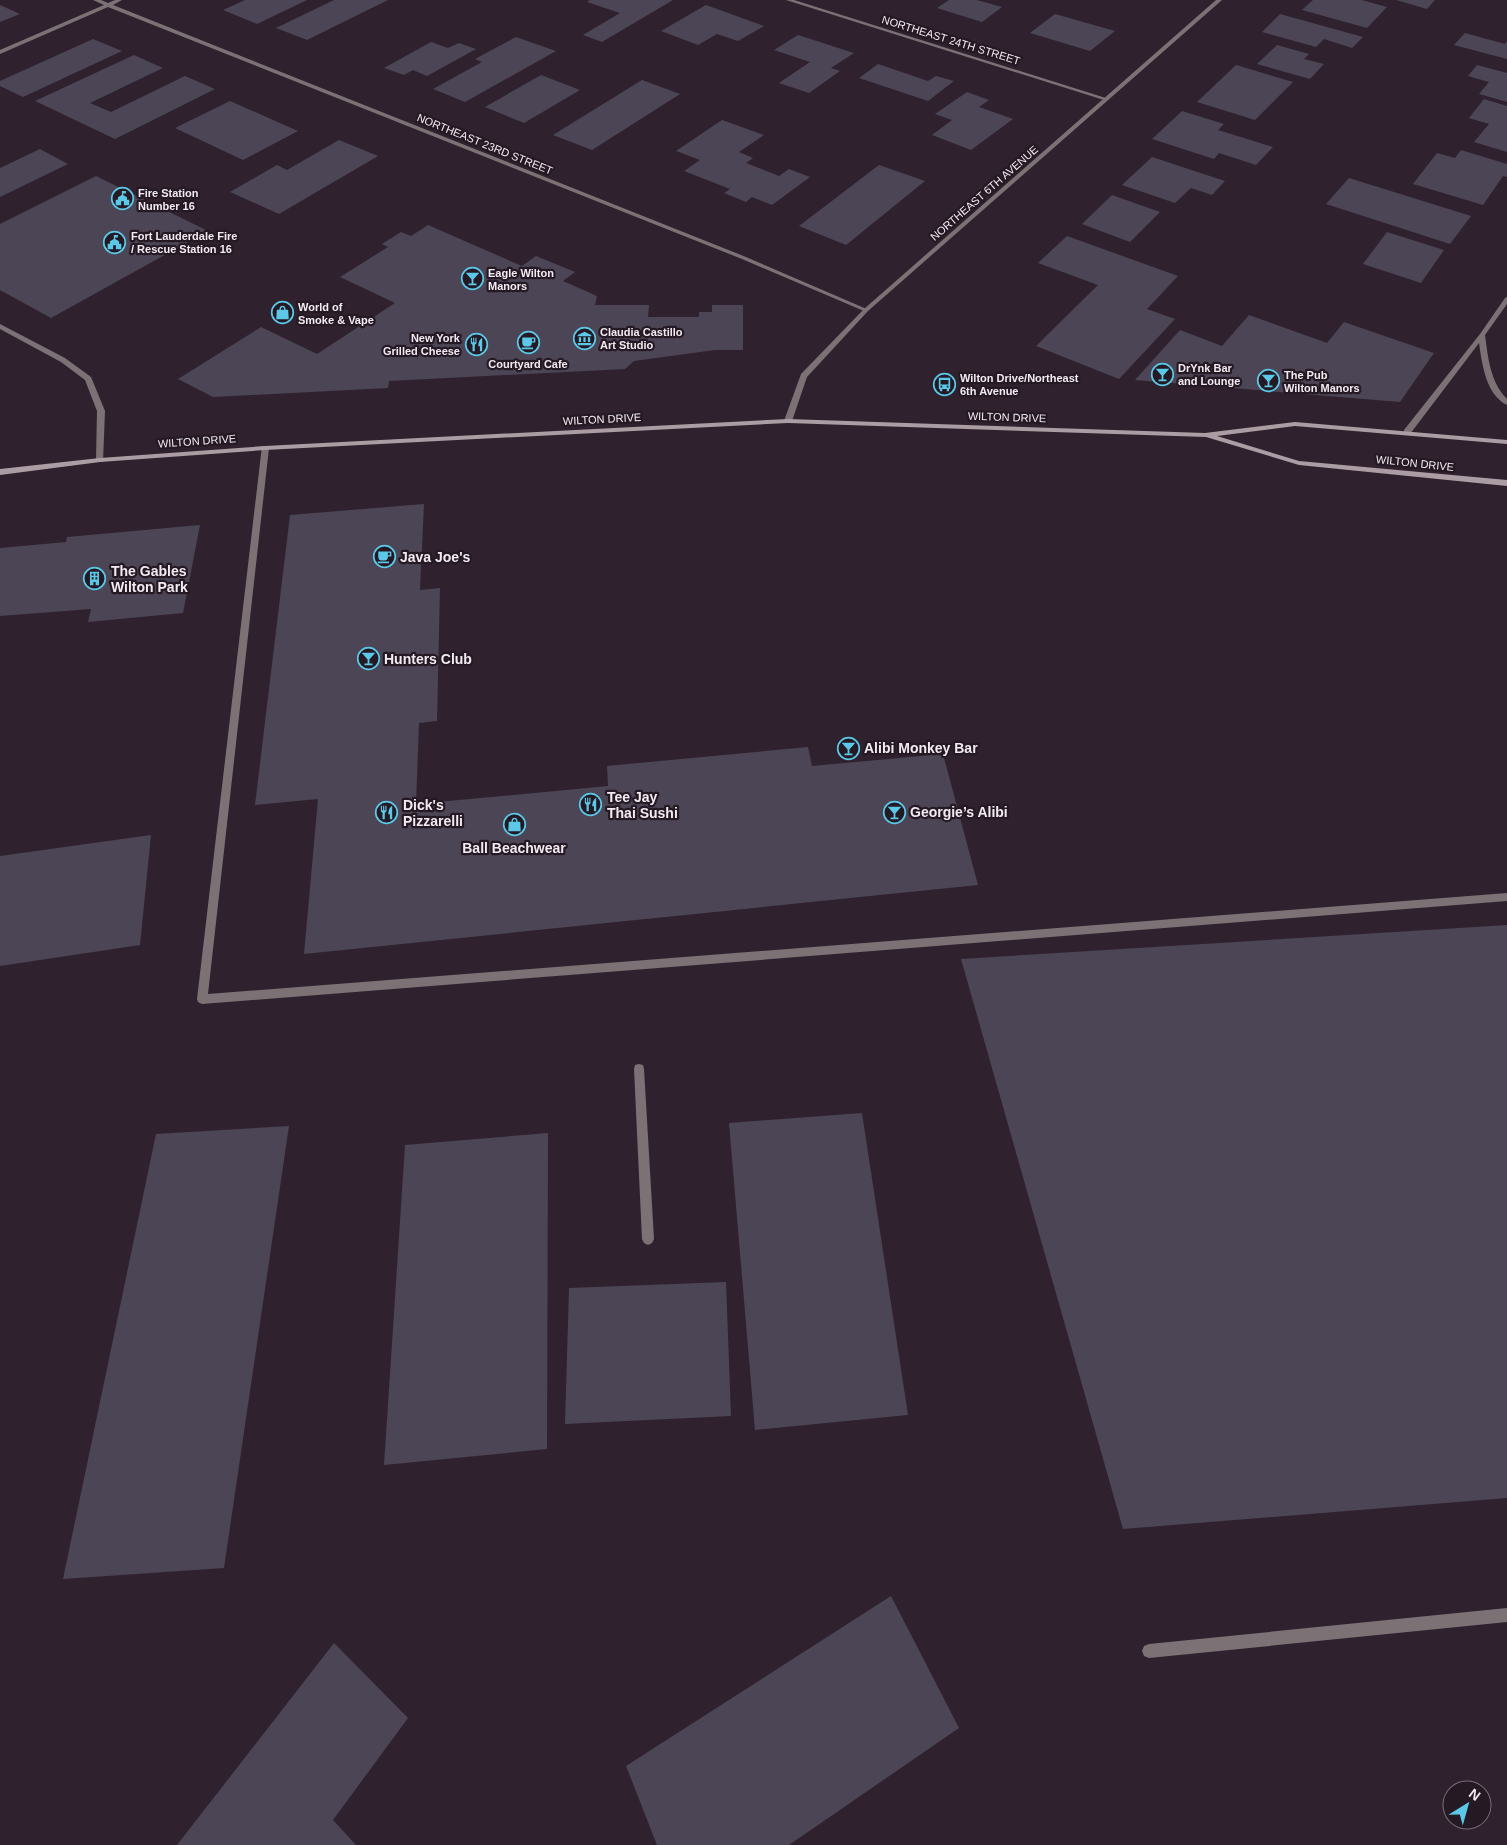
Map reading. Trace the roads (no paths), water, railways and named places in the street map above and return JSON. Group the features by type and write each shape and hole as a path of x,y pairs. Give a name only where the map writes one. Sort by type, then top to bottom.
{"main road":[{"name":"WILTON DRIVE","path":"0,472 100,460 265,448 788,422 1205,435 1294,424 1407,432 1507,442"},
{"name":"WILTON DRIVE","path":"1205,435 1299,463 1507,483"}],"street":[{"name":"NORTHEAST 23RD STREET","path":"96,0 744,258 866,310"},
{"path":"0,52 119,0"},
{"name":"NORTHEAST 24TH STREET","path":"789,0 1106,99"},
{"name":"NORTHEAST 6TH AVENUE","path":"788,422 804,376 866,310 1218,0"},
{"path":"1407,432 1482,336 1507,299"},
{"path":"0,326 62,360 88,379 101,411 100,460"},
{"path":"1482,336 1486,368 1498,395 1507,403"},
{"path":"265,448 202,999 1507,897"},
{"path":"638,1069 648,1238"},
{"path":"1149,1651 1507,1615"}],"place":[{"name":"Fire Station Number 16","path":"122,199"},
{"name":"Fort Lauderdale Fire / Rescue Station 16","path":"115,242"},
{"name":"Eagle Wilton Manors","path":"472,279"},
{"name":"World of Smoke & Vape","path":"282,313"},
{"name":"Claudia Castillo Art Studio","path":"584,338"},
{"name":"Courtyard Cafe","path":"528,343"},
{"name":"New York Grilled Cheese","path":"476,344"},
{"name":"DrYnk Bar and Lounge","path":"1162,374"},
{"name":"The Pub Wilton Manors","path":"1268,381"},
{"name":"Wilton Drive/Northeast 6th Avenue","path":"944,384"},
{"name":"Java Joe's","path":"384,557"},
{"name":"The Gables Wilton Park","path":"95,579"},
{"name":"Hunters Club","path":"368,659"},
{"name":"Alibi Monkey Bar","path":"848,748"},
{"name":"Tee Jay Thai Sushi","path":"591,805"},
{"name":"Georgie’s Alibi","path":"894,812"},
{"name":"Dick's Pizzarelli","path":"387,813"},
{"name":"Ball Beachwear","path":"514,825"}]}
